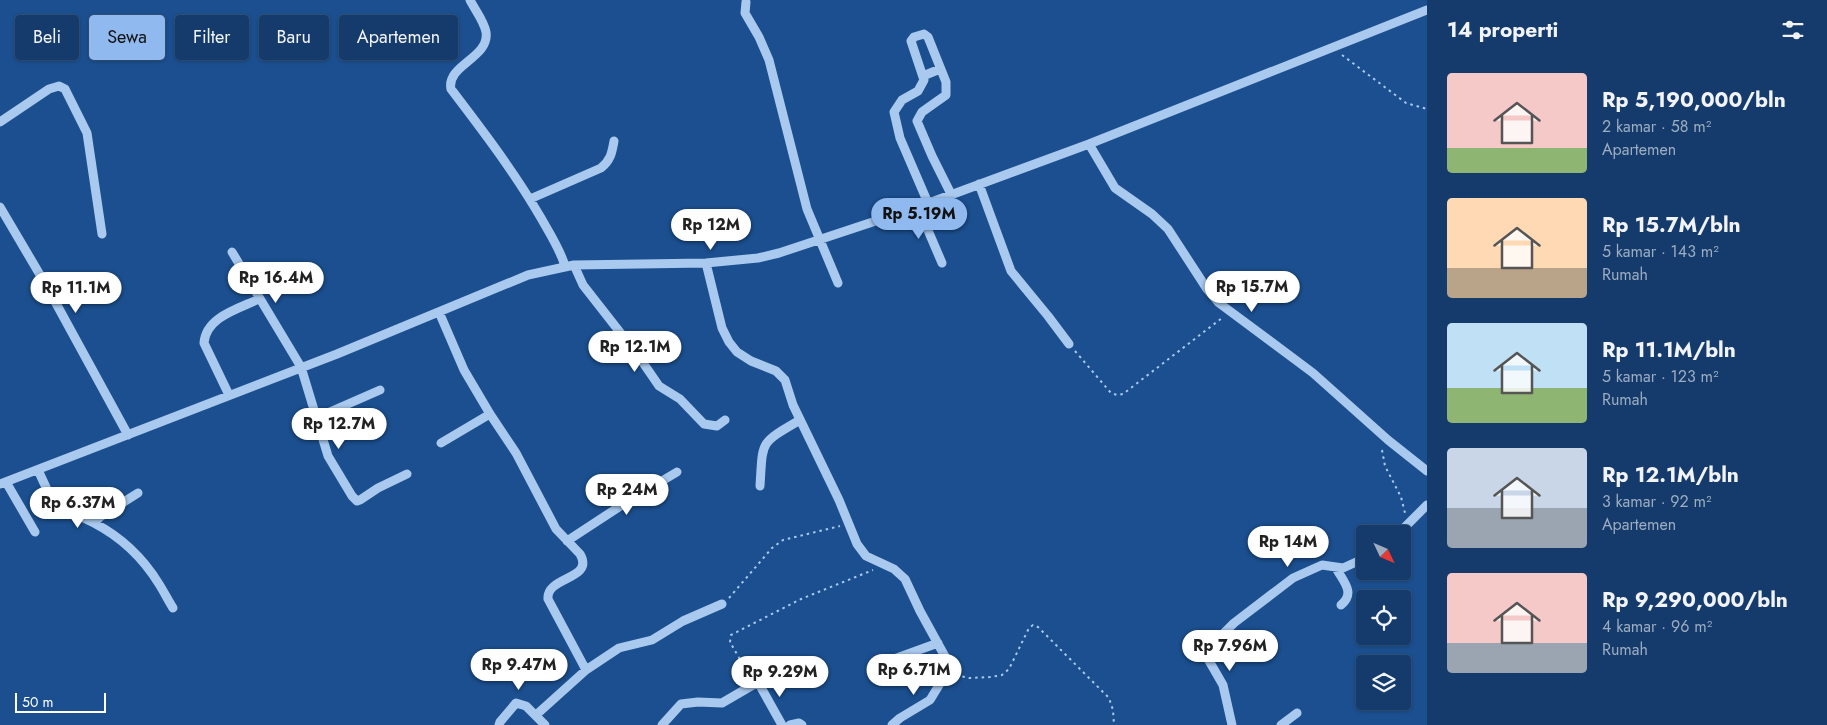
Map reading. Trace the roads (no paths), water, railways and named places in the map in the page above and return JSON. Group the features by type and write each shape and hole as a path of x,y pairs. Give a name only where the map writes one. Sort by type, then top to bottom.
{"street":[{"path":"470,0 486,29 486,42 454,74 451,79 451,89 530,199 560,252 583,285 637,354 659,386 680,399 704,424 717,426 725,420"},
{"path":"746,2 745,13 759,37 769,60 807,210 838,283"},
{"path":"35,532 3,483 301,367 528,275 570,266 706,263 758,258 779,253 918,207 1089,144 1427,10"},
{"path":"928,203 900,138 894,112 902,100 918,90 924,80 911,41 914,37 924,34 928,37 946,82 946,95 922,112 916,121 951,194"},
{"path":"922,76 940,68"},
{"path":"0,122 49,88 60,86 65,89 87,133 102,234"},
{"path":"530,199 601,168 608,163 614,141"},
{"path":"1089,144 1114,188 1152,214 1168,229 1207,289 1230,312 1313,373 1382,435 1427,471"},
{"path":"979,184 1011,271 1069,344"},
{"path":"0,207 60,310 128,435"},
{"path":"918,207 942,263"},
{"path":"232,252 301,367 332,464 354,499 360,500 378,488 407,474"},
{"path":"706,263 722,328 729,342 737,352 751,361 782,375 800,420 840,500 857,544 866,556 900,573 905,579 948,662 947,672 930,700 892,725"},
{"path":"229,395 204,344 205,334 212,323 259,299"},
{"path":"439,312 464,370 516,453 556,529 583,559 581,569 552,587 548,599 586,670"},
{"path":"316,418 380,390"},
{"path":"441,443 490,414"},
{"path":"760,486 762,449 766,442 800,420"},
{"path":"38,470 50,496 57,505 110,532 142,561 160,585 173,608"},
{"path":"567,542 625,503 677,472"},
{"path":"94,523 100,517 138,493"},
{"path":"1406,525 1427,505"},
{"path":"1232,725 1223,685 1208,659 1219,638 1234,623 1293,578 1322,565 1343,568 1356,562"},
{"path":"1336,568 1349,591 1348,598 1341,605"},
{"path":"536,715 586,670 619,648 652,640 683,621 722,604"},
{"path":"894,659 938,643"},
{"path":"662,725 681,704 704,701 722,703 758,682 782,725"},
{"path":"499,725 516,703 526,706 545,725"},
{"path":"1281,725 1297,713"},
{"path":"790,725 799,723 802,725"}]}
